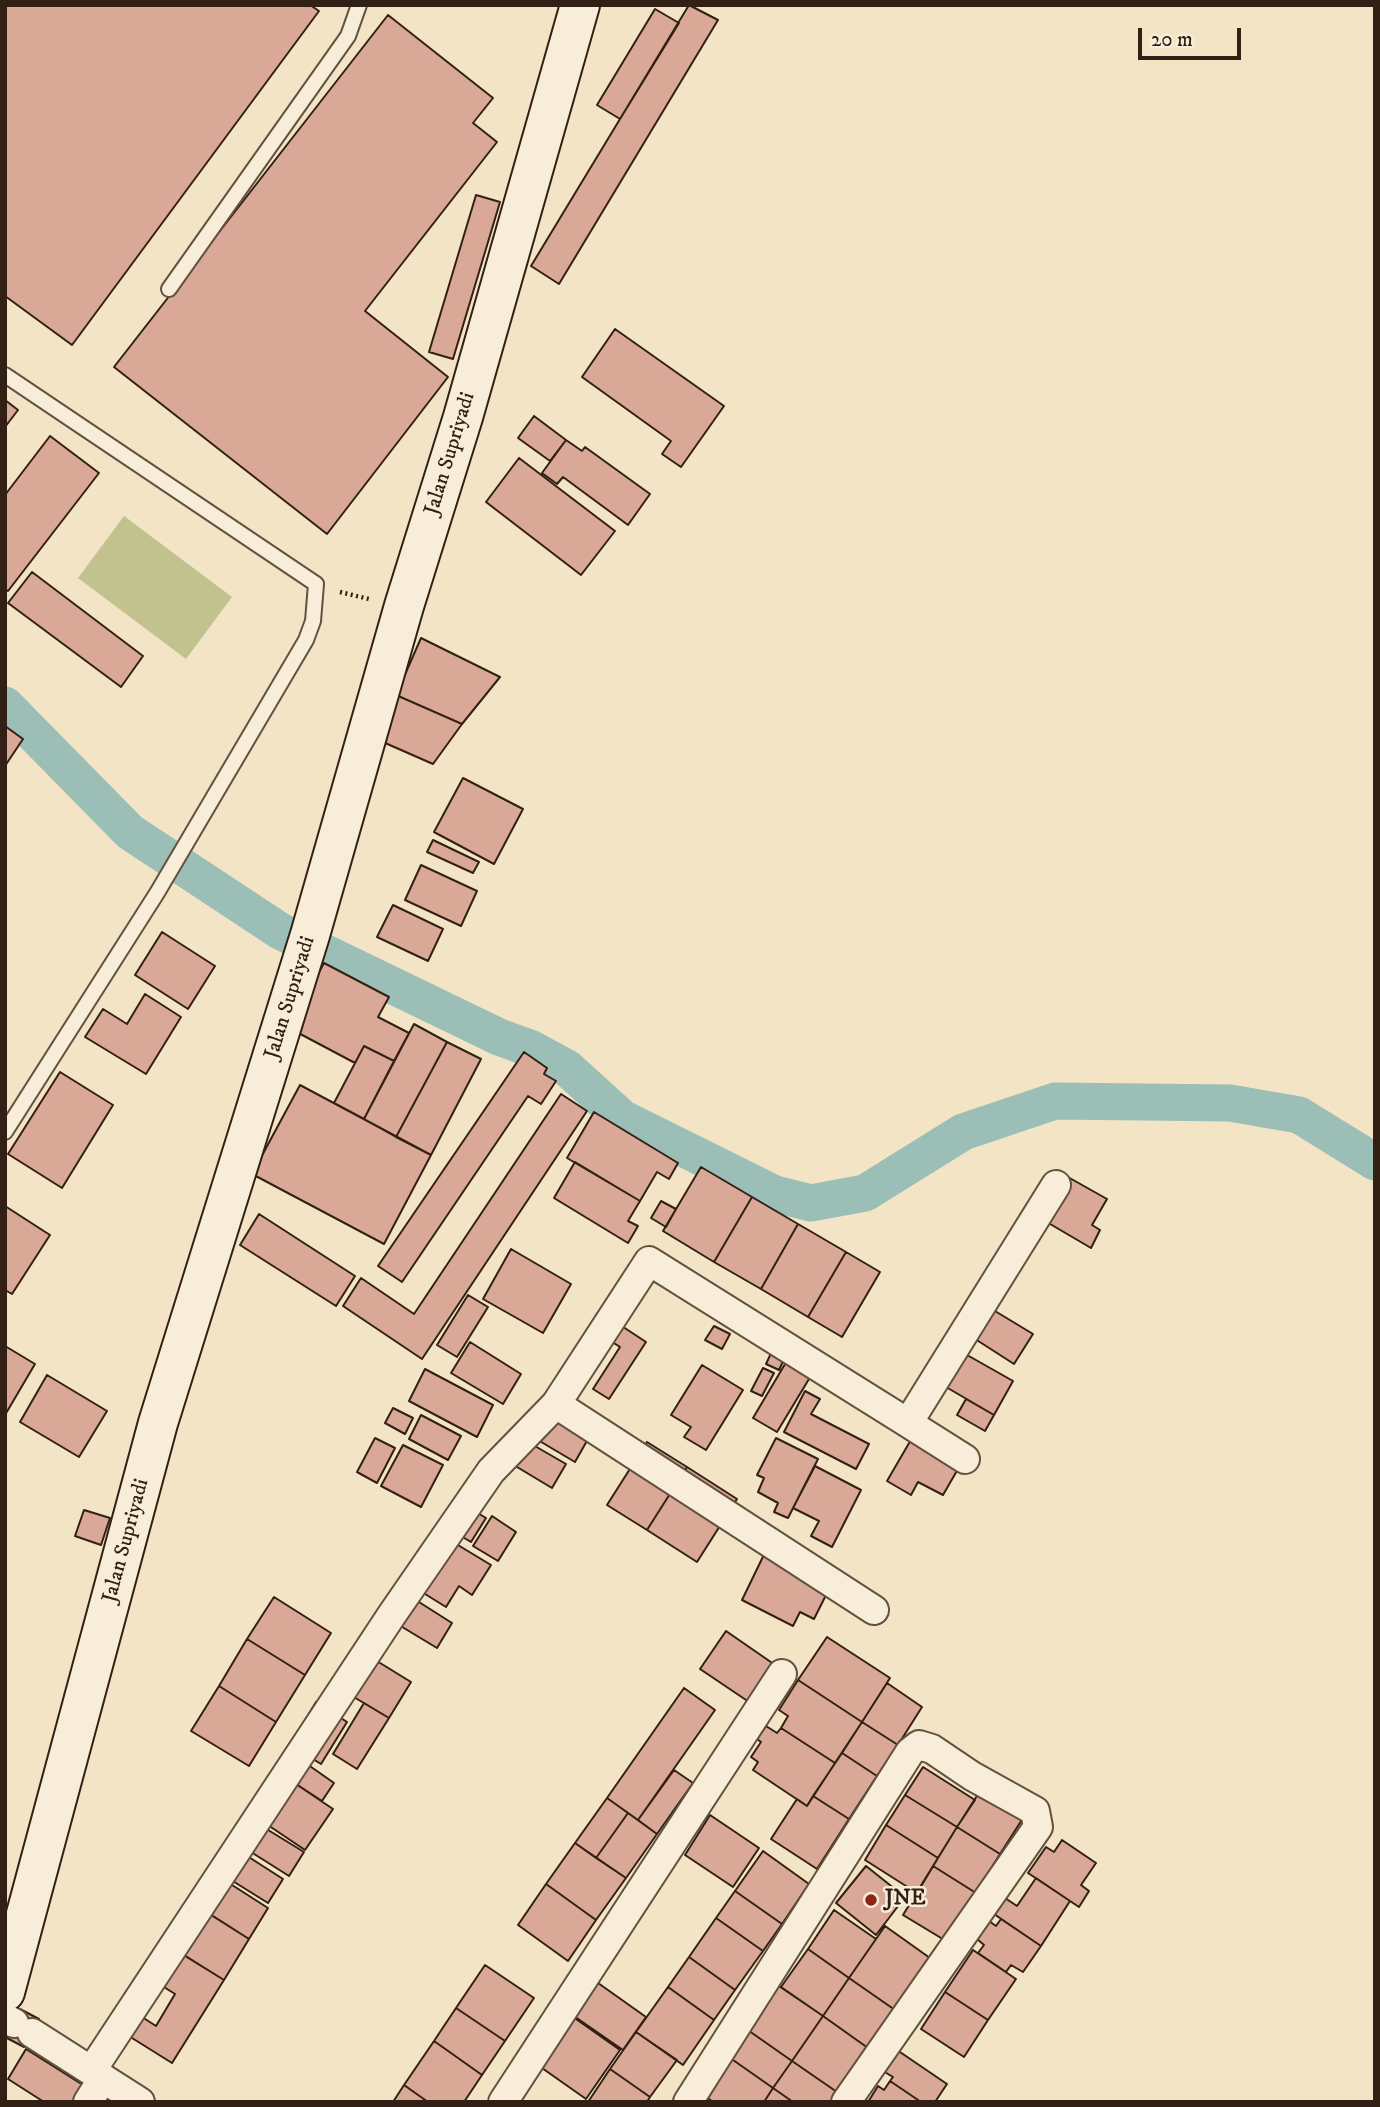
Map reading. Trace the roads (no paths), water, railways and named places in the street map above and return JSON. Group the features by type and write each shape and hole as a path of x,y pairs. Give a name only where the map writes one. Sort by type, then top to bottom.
{"main road":[{"name":"Jalan Supriyadi","path":"14,2016 158,1423 310,935 404,606 463,418 580,5"}],"street":[{"path":"908,1423 1056,1185"},
{"path":"88,2102 98,2074 391,1616 483,1482 556,1404 649,1261 965,1459"},
{"path":"556,1404 874,1610"},
{"path":"503,2102 782,1674"},
{"path":"688,2102 910,1752 919,1745 932,1749 972,1776 1035,1811 1038,1827 846,2102"},
{"path":"14,2016 140,2102"}],"lane":[{"path":"169,289 348,36 359,5"},
{"path":"5,375 316,584 313,621 306,640 157,893 5,1132"}],"waterway":[{"path":"5,705 130,832 280,931 499,1037 532,1049 567,1068 622,1118 775,1194 811,1203 865,1193 963,1132 1055,1101 1230,1103 1299,1115 1375,1162"}],"place":[{"name":"JNE","path":"871,1900"}]}
